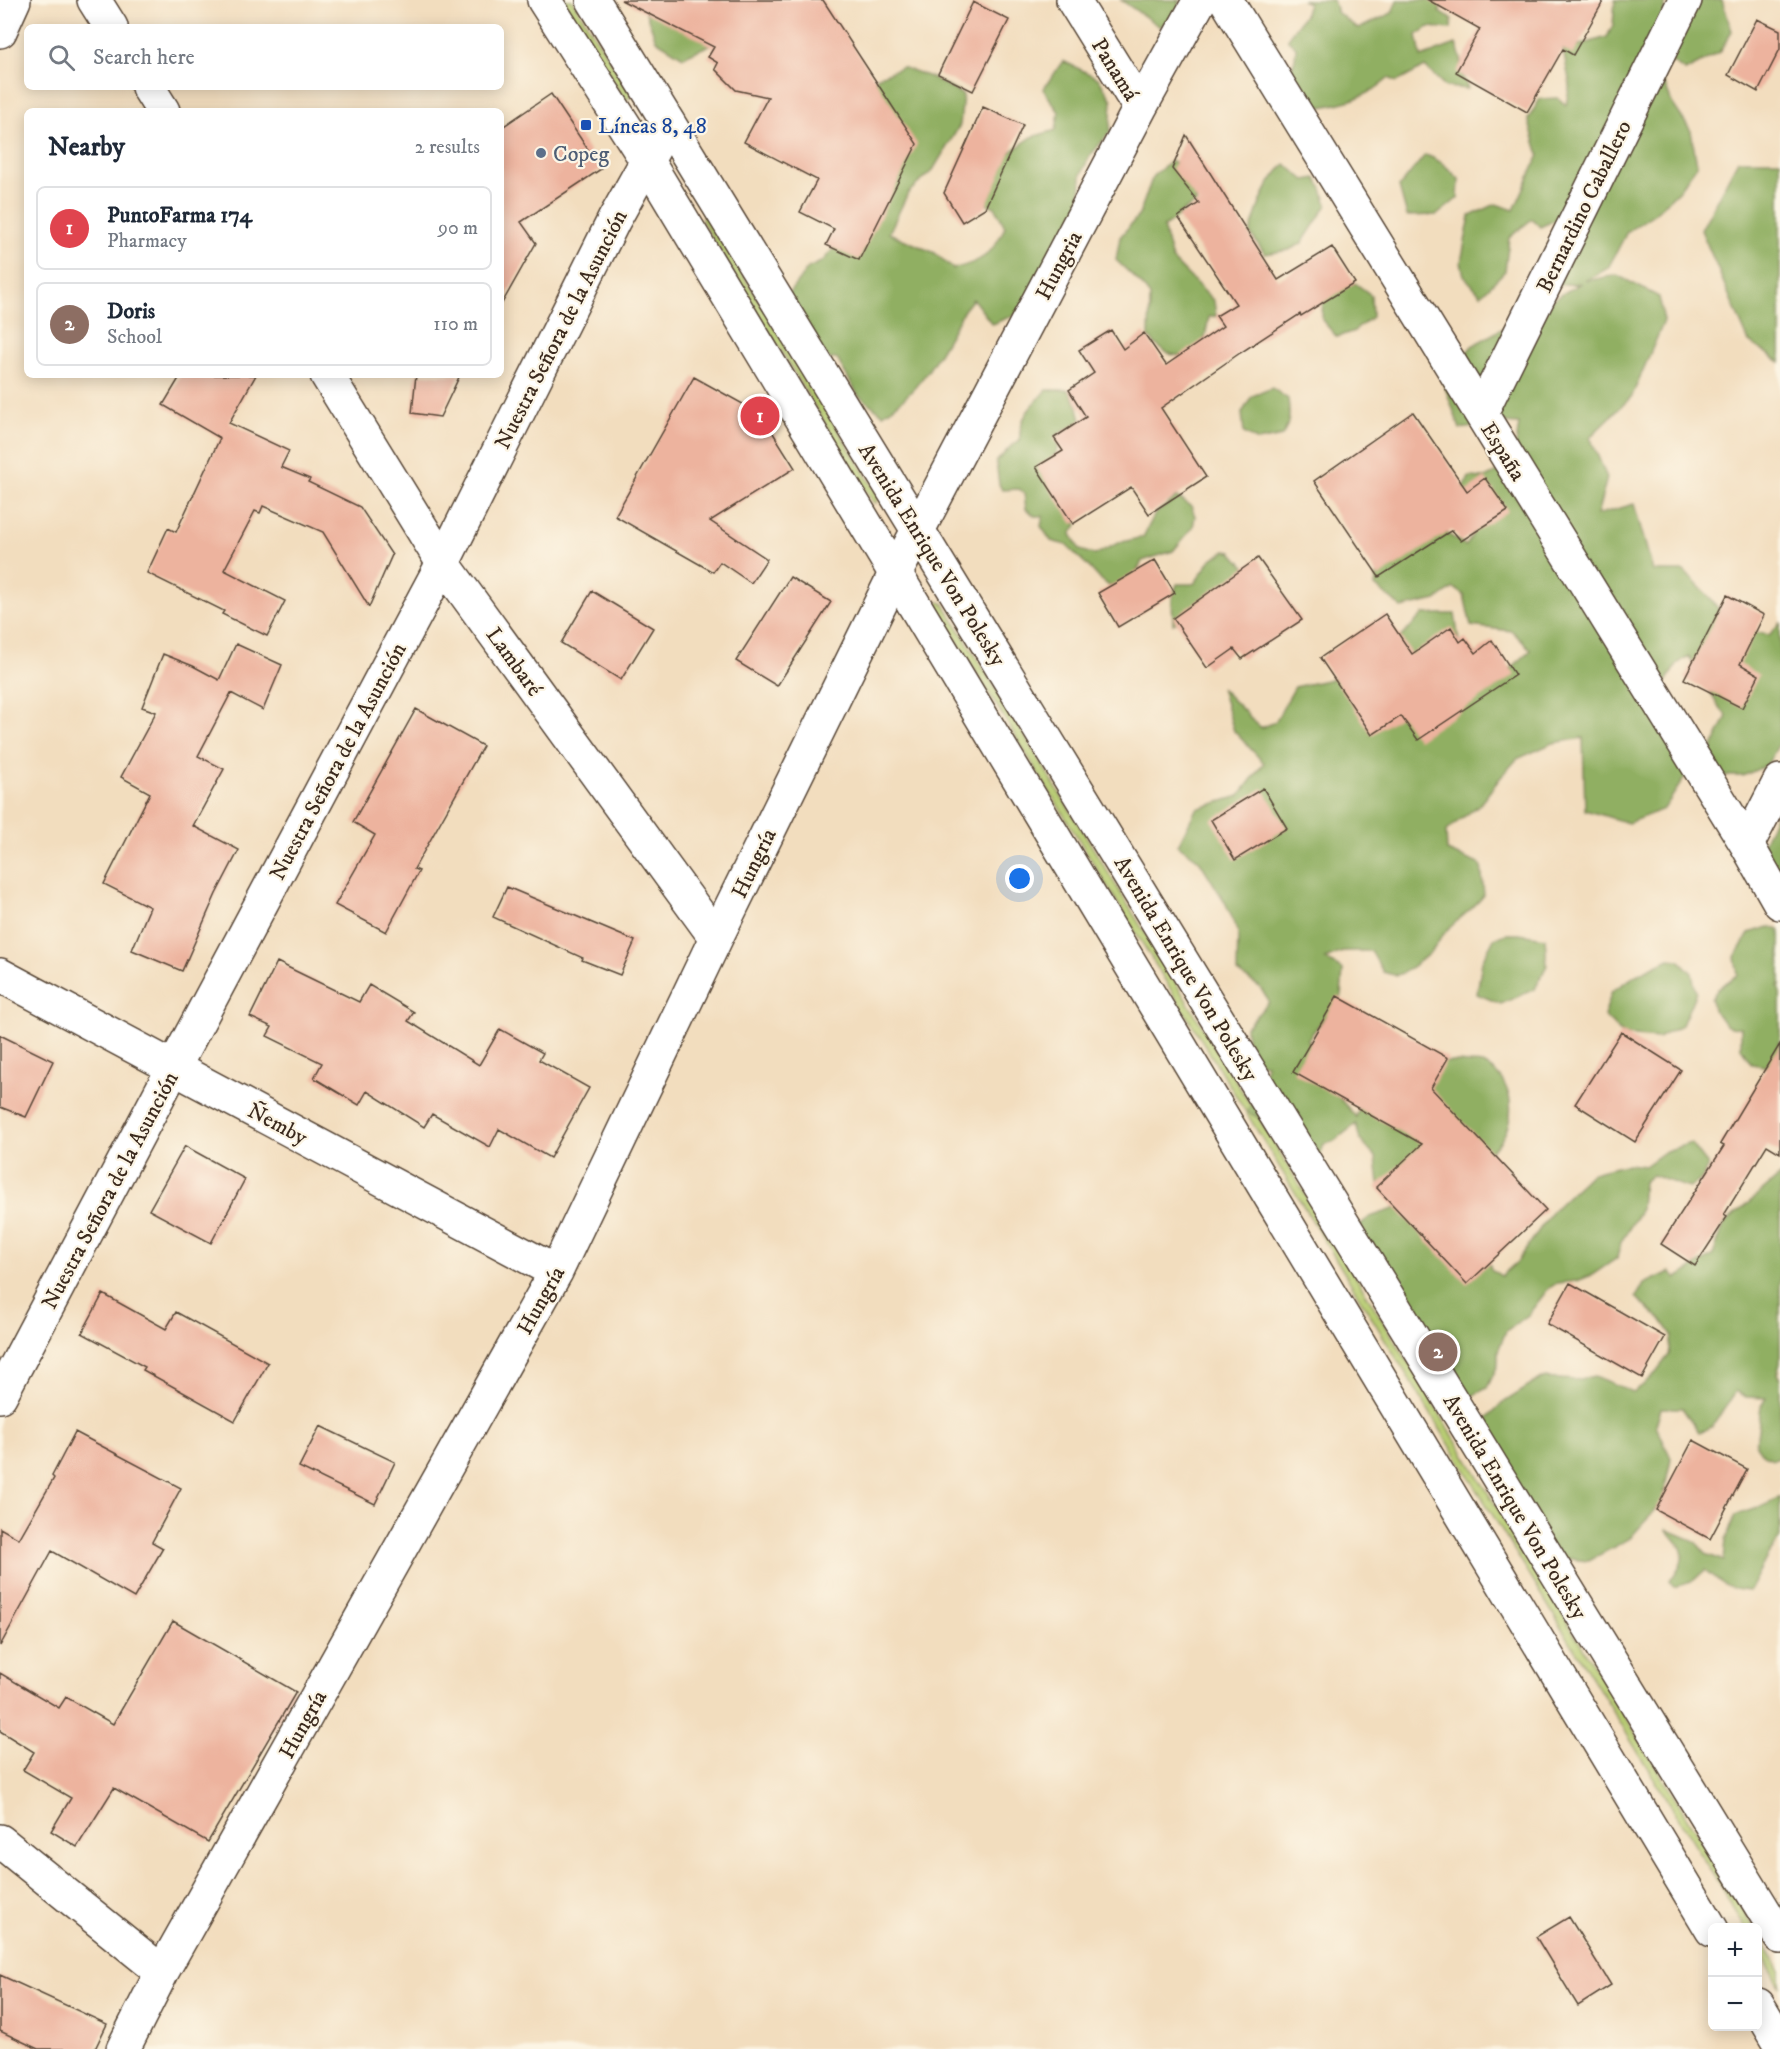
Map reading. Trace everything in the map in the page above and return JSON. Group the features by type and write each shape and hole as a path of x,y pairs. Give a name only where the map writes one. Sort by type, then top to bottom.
{"street":[{"path":"0,31 14,0"},
{"path":"94,0 109,24"},
{"name":"Avenida Enrique Von Polesky","path":"544,0 647,161 1709,1923"},
{"name":"Avenida Enrique Von Polesky","path":"593,0 1780,1937"},
{"name":"Panamá","path":"1072,0 1140,108"},
{"name":"Hungria","path":"919,531 1140,108 1200,0"},
{"name":"España","path":"1226,0 1747,845 1780,903"},
{"name":"Bernardino Caballero","path":"1481,413 1685,0"},
{"path":"150,90 161,108"},
{"name":"Nuestra Señora de la Asunción","path":"0,1396 443,563 614,220 668,123"},
{"name":"Lambaré","path":"329,378 443,563 716,938"},
{"name":"Hungría","path":"123,2049 162,1972 556,1272 716,938 895,574 919,531"},
{"path":"1747,845 1780,781"},
{"name":"Ñemby","path":"0,975 556,1272"},
{"path":"0,1841 162,1972"},
{"path":"1762,2012 1780,2042"}],"green space":[{"path":"563,0 572,0 631,93 631,97 624,98"},
{"path":"1121,0 1179,0 1179,10 1160,27"},
{"path":"1302,0 1333,0 1337,12 1358,29 1392,13 1397,0 1444,0 1439,12 1452,19 1451,29 1429,27 1417,35 1421,57 1456,44 1461,58 1460,70 1468,89 1446,87 1425,67 1397,82 1389,78 1372,91 1354,99 1314,108 1287,81 1295,59 1296,47 1287,39 1305,14 1308,3"},
{"path":"1615,0 1666,0 1663,18 1702,0 1722,0 1732,31 1719,53 1685,71 1672,62 1661,75 1672,103 1691,131 1697,165 1679,190 1655,213 1627,232 1608,268 1585,281 1617,275 1659,297 1664,321 1632,396 1590,437 1607,478 1597,515 1634,504 1653,571 1684,571 1712,600 1731,627 1769,635 1780,623 1780,742 1767,765 1743,776 1714,776 1709,755 1727,716 1717,704 1689,656 1677,664 1660,691 1687,774 1664,809 1628,823 1585,810 1583,738 1553,743 1517,759 1480,804 1446,831 1447,851 1481,865 1484,895 1448,930 1428,954 1397,975 1383,972 1371,951 1345,951 1325,959 1343,970 1341,997 1307,1040 1312,1043 1336,1094 1356,1117 1367,1087 1416,1068 1441,1063 1485,1065 1496,1073 1509,1096 1509,1123 1496,1146 1485,1155 1470,1161 1379,1184 1376,1158 1360,1140 1356,1124 1334,1141 1324,1144 1318,1162 1272,1124 1247,1112 1262,1082 1266,1064 1253,1061 1248,1051 1246,1027 1269,1002 1260,987 1237,972 1238,931 1225,902 1199,860 1178,845 1196,809 1239,796 1264,763 1234,731 1221,688 1261,728 1275,722 1295,687 1350,675 1392,646 1423,614 1455,614 1459,642 1506,673 1531,650 1512,631 1471,626 1464,595 1454,588 1436,600 1402,608 1375,586 1382,541 1440,529 1466,546 1476,528 1458,503 1469,477 1485,478 1513,464 1519,424 1502,423 1460,429 1443,382 1472,346 1581,283 1543,286 1564,216 1540,227 1532,219 1509,238 1505,271 1481,295 1464,276 1461,262 1470,216 1496,204 1514,210 1539,155 1528,119 1540,99 1558,98 1566,105 1570,84 1563,50 1607,37 1613,25"},
{"path":"643,5 719,41 683,57 656,40"},
{"path":"1063,61 1098,78 1112,100 1110,132 1090,156 1081,174 1080,204 1032,308 992,324 973,299 920,381 897,404 883,414 858,395 837,359 829,359 780,305 808,268 823,261 842,238 856,119 877,77 902,67 933,78 963,95 960,125 933,170 908,193 889,233 935,253 953,269 985,256 1000,237 1005,227 995,207 981,201 995,165 1032,137 1056,130 1059,112 1043,89"},
{"path":"1425,155 1440,162 1459,179 1458,198 1437,215 1407,216 1399,187"},
{"path":"1738,160 1780,160 1780,362 1749,342 1701,230"},
{"path":"1171,161 1185,167 1197,183 1196,203 1163,227 1172,259 1214,301 1216,316 1209,317 1205,337 1197,353 1182,356 1165,352 1149,337 1150,296 1116,260 1120,237 1139,215 1153,176"},
{"path":"1285,164 1305,180 1316,178 1327,205 1302,243 1289,250 1265,254 1250,233 1267,188"},
{"path":"705,216 879,497 876,503 873,502 702,221"},
{"path":"1355,283 1371,295 1372,317 1354,331 1337,337 1322,320 1323,297"},
{"path":"1272,388 1288,399 1288,423 1282,436 1258,441 1244,433 1242,413 1252,396"},
{"path":"1047,390 1069,390 1078,407 1081,421 1057,435 1058,450 1050,461 1070,503 1077,525 1071,534 1080,550 1095,555 1118,543 1143,537 1155,514 1177,497 1191,506 1195,516 1193,527 1173,551 1142,561 1130,578 1121,582 1109,586 1066,545 1051,541 1041,526 1043,516 1035,516 1026,509 1024,493 1019,489 1002,490 999,484 996,462 1020,440 1024,418"},
{"path":"1226,551 1232,552 1247,569 1188,617 1173,624 1172,599 1177,584 1195,583 1211,559"},
{"path":"943,603 1752,1923 1743,1923 937,608 937,604"},
{"path":"1780,804 1780,905 1751,871"},
{"path":"1769,927 1780,930 1780,986 1778,986 1780,990 1780,1063 1775,1068 1752,1064 1741,1048 1741,1027 1726,1025 1713,1010 1711,999 1718,988 1738,975 1735,957 1749,933"},
{"path":"1506,934 1545,938 1547,965 1535,989 1501,1004 1477,994 1482,961 1494,938"},
{"path":"1669,959 1679,960 1692,973 1696,992 1682,1025 1658,1038 1624,1035 1604,1016 1612,991 1638,974"},
{"path":"1691,1143 1708,1165 1702,1179 1689,1188 1652,1175 1643,1182 1641,1209 1621,1242 1617,1258 1592,1275 1577,1281 1557,1283 1548,1289 1528,1315 1506,1331 1498,1351 1498,1365 1487,1388 1463,1401 1357,1227 1370,1217 1406,1205 1488,1258 1491,1269 1501,1276 1518,1261 1552,1211 1592,1173 1628,1164 1645,1166 1666,1151"},
{"path":"1780,1176 1780,1363 1777,1374 1780,1379 1780,1456 1773,1459 1763,1455 1756,1445 1761,1406 1766,1398 1746,1397 1736,1391 1712,1427 1699,1432 1682,1408 1661,1408 1656,1425 1671,1458 1662,1503 1629,1539 1588,1561 1535,1555 1472,1433 1501,1404 1542,1378 1575,1380 1595,1376 1633,1392 1649,1381 1669,1355 1672,1335 1664,1323 1636,1297 1644,1284 1670,1272 1677,1278 1713,1255 1724,1224"},
{"path":"1780,1496 1780,1540 1768,1555 1749,1591 1725,1585 1705,1570 1694,1580 1674,1587 1670,1581 1680,1565 1683,1554 1678,1543 1666,1529 1695,1541 1706,1554 1724,1561 1726,1540 1736,1515 1765,1506"},
{"path":"1762,1941 1780,1970 1780,1985 1762,1955"}],"building":[{"path":"621,0 823,0 917,144 859,260 826,245 834,229 800,212 817,180 744,142 768,97 736,90 715,69 718,63 708,57 714,47"},
{"path":"1428,0 1604,0 1573,55 1563,49 1527,112 1456,72 1480,29"},
{"path":"973,2 1009,20 973,91 938,74"},
{"path":"1757,19 1780,30 1780,49 1758,92 1728,75"},
{"path":"551,94 601,169 521,222 536,243 504,300 504,126"},
{"path":"983,107 1023,125 985,208 962,222 944,193"},
{"path":"1186,135 1278,280 1332,247 1355,283 1301,316 1300,314 1161,408 1206,477 1149,514 1131,487 1073,524 1036,467 1063,451 1054,438 1086,417 1069,390 1094,373 1079,350 1111,330 1123,349 1144,333 1166,365 1223,326 1216,316 1236,304 1178,217 1199,203 1172,169"},
{"path":"694,377 761,414 795,468 710,521 767,559 751,583 720,562 713,572 615,516"},
{"path":"179,378 254,378 229,423 289,451 281,467 310,479 308,482 360,507 392,555 369,607 323,532 263,506 260,513 255,511 224,570 285,601 267,636 222,614 224,611 147,573 168,528 176,532 220,438 163,405"},
{"path":"416,378 459,378 440,417 412,413"},
{"path":"1413,412 1467,491 1485,478 1508,511 1461,541 1452,530 1379,577 1314,481"},
{"path":"1258,558 1302,620 1242,659 1234,649 1207,668 1173,618"},
{"path":"1155,560 1175,593 1118,627 1098,593"},
{"path":"790,577 831,602 777,686 736,661"},
{"path":"592,591 653,628 621,680 561,643"},
{"path":"1727,595 1764,615 1740,664 1759,675 1742,708 1684,679"},
{"path":"1385,614 1412,654 1451,627 1460,642 1465,638 1476,653 1492,640 1515,675 1418,740 1401,716 1372,735 1320,658"},
{"path":"236,644 282,665 263,710 231,693 198,756 224,769 193,826 239,850 216,894 182,971 132,950 150,907 104,884 150,793 121,777 156,712 142,707 163,654 219,680"},
{"path":"416,709 483,746 414,869 419,871 386,932 335,905 375,835 353,822"},
{"path":"1263,788 1287,828 1235,860 1211,820"},
{"path":"507,887 635,941 620,975 582,960 583,958 493,917"},
{"path":"277,962 359,1002 369,985 414,1012 408,1021 479,1065 500,1029 543,1053 539,1060 589,1088 550,1158 499,1129 490,1147 432,1114 424,1127 367,1091 359,1105 314,1078 322,1063 267,1036 272,1027 250,1017"},
{"path":"1337,996 1448,1058 1431,1088 1546,1210 1467,1284 1376,1187 1422,1144 1293,1072"},
{"path":"1621,1032 1681,1070 1635,1142 1575,1104"},
{"path":"0,1035 53,1061 26,1117 0,1107"},
{"path":"1780,1044 1780,1153 1767,1145 1724,1215 1727,1217 1695,1266 1661,1244 1724,1146 1720,1144"},
{"path":"185,1146 245,1179 211,1243 149,1210"},
{"path":"1570,1283 1665,1337 1642,1378 1547,1324"},
{"path":"103,1294 166,1329 176,1312 268,1363 235,1421 143,1370 145,1367 82,1333"},
{"path":"320,1426 395,1462 375,1504 299,1467"},
{"path":"75,1432 181,1488 152,1542 163,1548 134,1598 52,1551 0,1646 0,1528 19,1539 54,1478 52,1476"},
{"path":"1693,1440 1747,1469 1710,1539 1656,1510"},
{"path":"173,1621 296,1692 208,1842 114,1788 77,1847 51,1831 71,1798 23,1770 34,1752 0,1731 0,1673 59,1708 66,1697 113,1724"},
{"path":"1569,1917 1611,1985 1578,2006 1536,1937"},
{"path":"0,1975 107,2024 95,2049 38,2049 0,2031"}],"place":[{"name":"Líneas 8, 48","path":"586,125"},
{"name":"Copeg","path":"541,153"},
{"name":"PuntoFarma 174","path":"760,416"},
{"name":"Doris","path":"1438,1352"}]}
